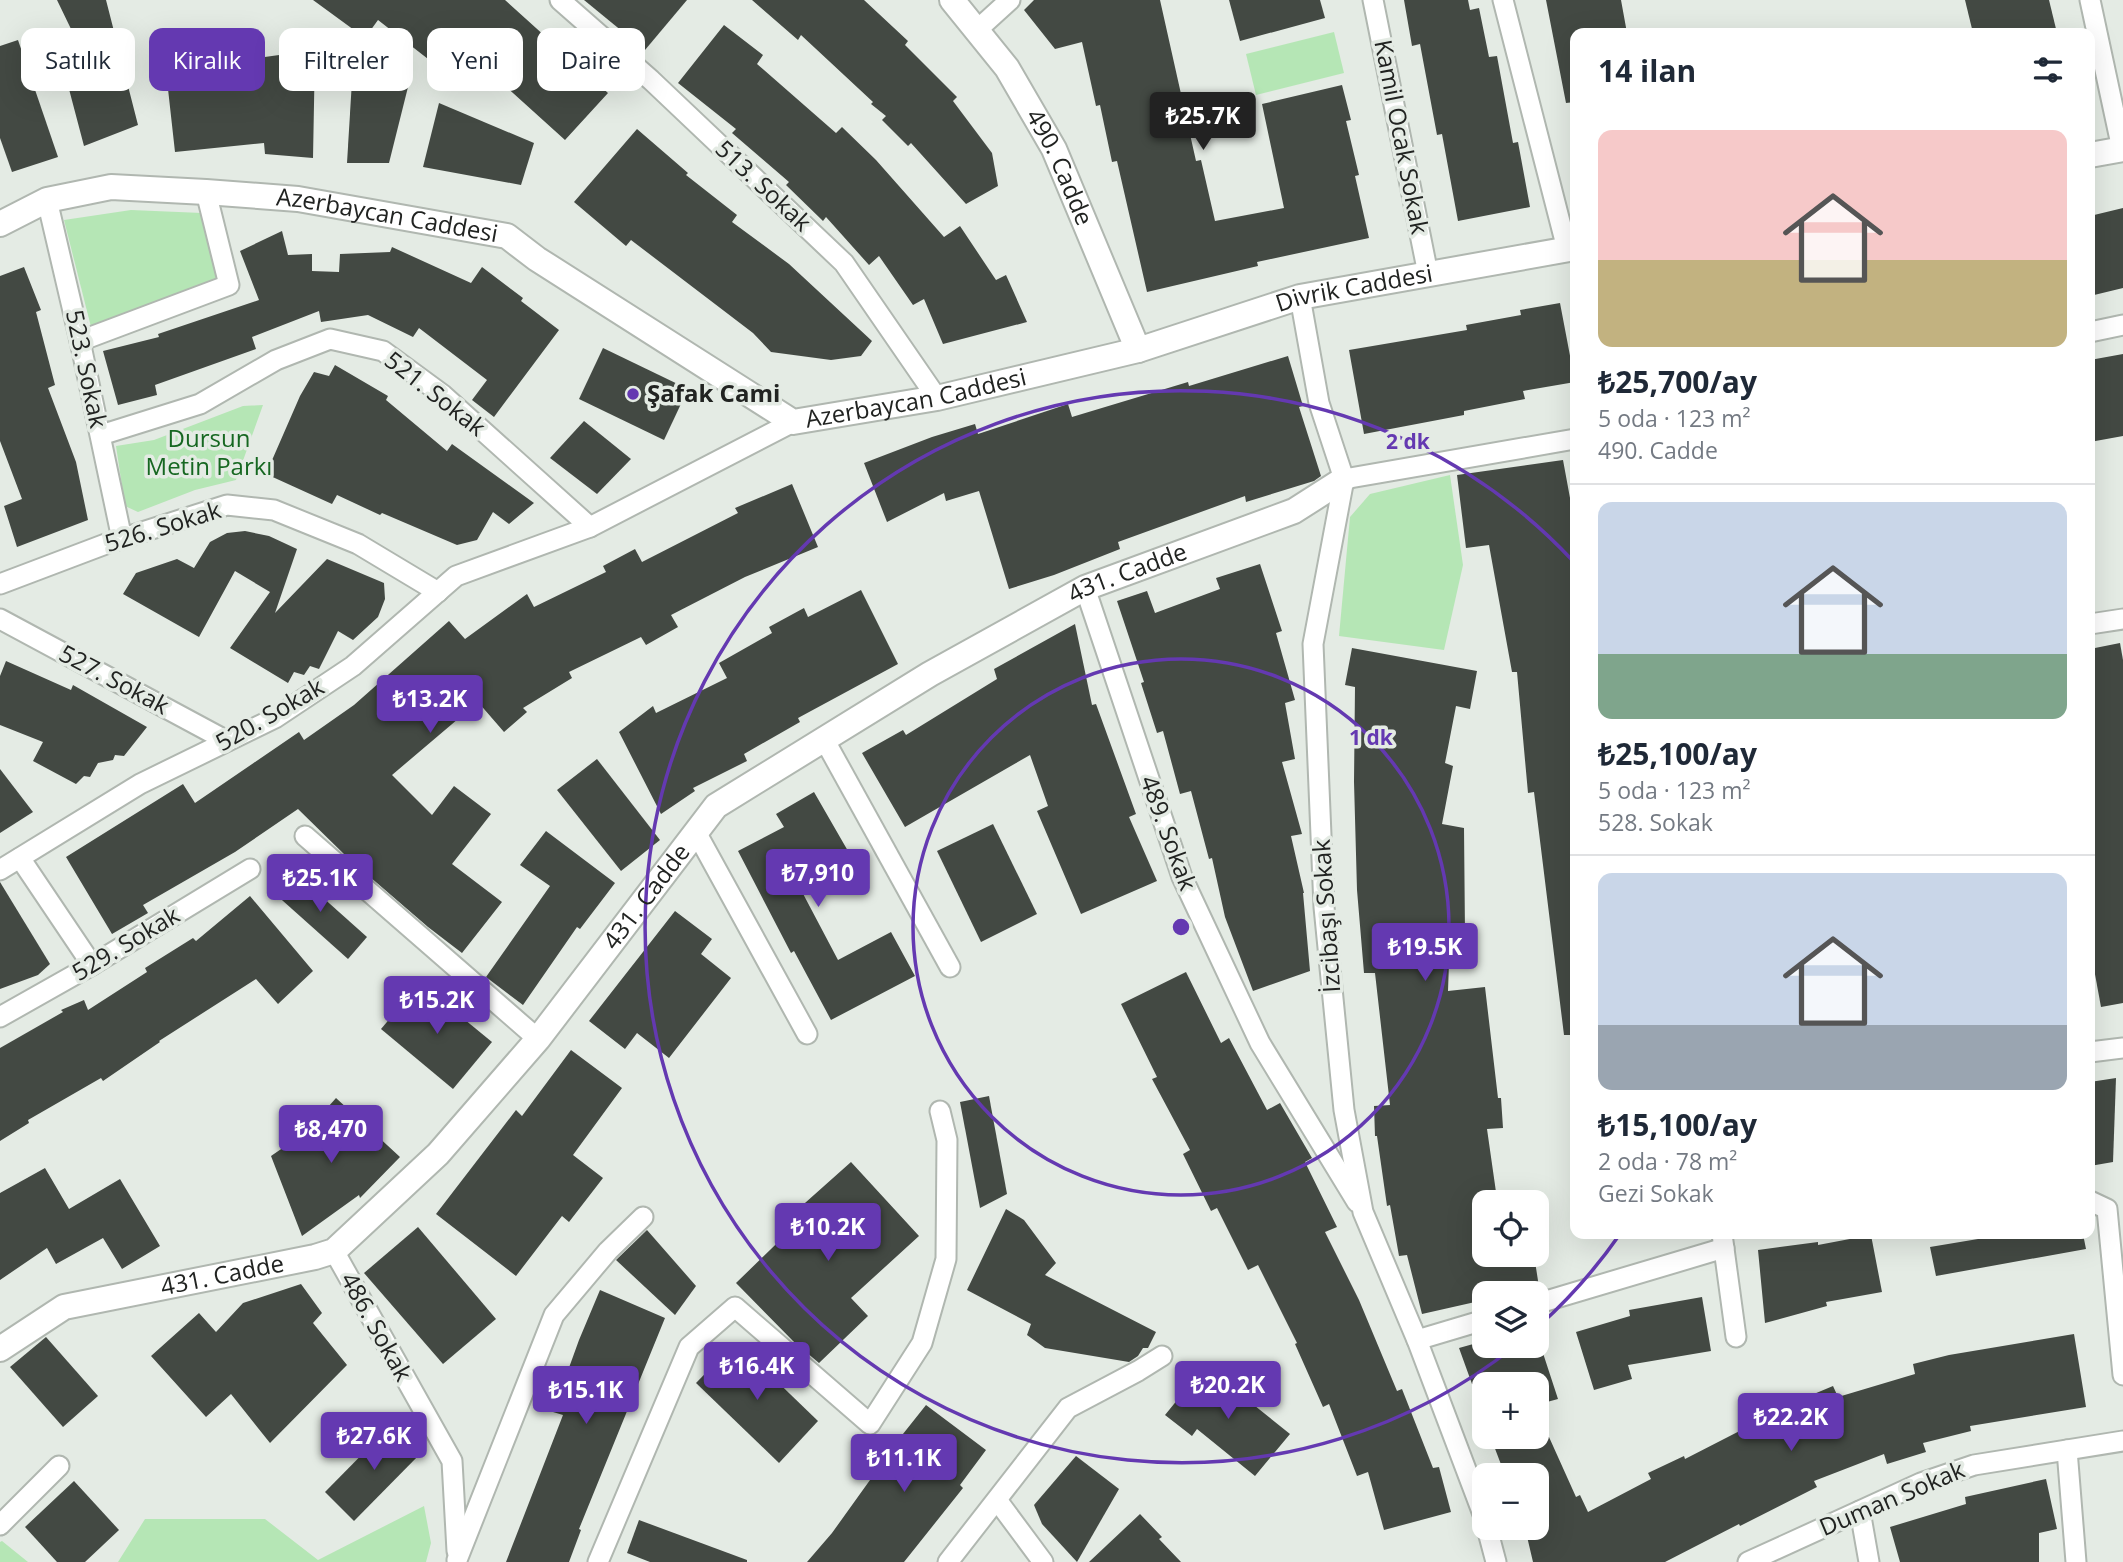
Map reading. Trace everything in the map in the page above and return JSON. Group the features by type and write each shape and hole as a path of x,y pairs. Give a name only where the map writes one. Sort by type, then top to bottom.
{"street":[{"name":"513. Sokak","path":"560,0 651,80 844,263 937,398"},
{"name":"490. Cadde","path":"952,0 1007,68 1054,149 1138,350"},
{"path":"977,30 1010,0"},
{"name":"Kamil Ocak Sokak","path":"1373,0 1429,274"},
{"path":"1503,0 1570,244"},
{"path":"2090,0 2122,149 2095,154"},
{"name":"Azerbaycan Caddesi","path":"0,224 47,200 111,187 298,199 507,236 537,259 793,422 937,398 1138,350"},
{"path":"80,341 229,285 206,191"},
{"name":"523. Sokak","path":"47,200 122,539"},
{"name":"Divrik Caddesi","path":"1138,350 1300,297 1570,248"},
{"name":"İzcibaşı Sokak","path":"1300,297 1319,403 1344,479 1313,645 1324,907 1344,1110 1363,1212 1417,1340 1472,1485"},
{"path":"2095,330 2123,325"},
{"name":"521. Sokak","path":"101,435 201,404 276,360 331,339 383,351 443,395 590,527"},
{"name":"520. Sokak","path":"0,870 140,784 275,718 353,666 456,576 590,527 793,422"},
{"path":"1344,479 1570,440"},
{"name":"431. Cadde","path":"0,1349 64,1307 334,1251 438,1154 538,1039 716,806 930,674 1086,588 1294,511 1344,479"},
{"name":"526. Sokak","path":"0,584 122,539 226,505 274,509 358,544 438,592"},
{"name":"489. Sokak","path":"1086,588 1182,877 1260,1043 1363,1212"},
{"name":"527. Sokak","path":"0,619 228,741"},
{"path":"2095,623 2123,619"},
{"path":"824,739 950,967"},
{"path":"696,832 807,1034"},
{"path":"305,836 538,1039"},
{"path":"20,858 92,965"},
{"name":"529. Sokak","path":"0,1017 92,965 250,869"},
{"path":"2095,1051 2123,1048"},
{"path":"598,1562 689,1348 735,1307 870,1424 922,1343 946,1259 947,1140 940,1111"},
{"path":"2095,1203 2107,1209 2123,1375"},
{"path":"457,1561 554,1315 608,1251 643,1217"},
{"path":"1549,1300 1723,1241 1736,1337"},
{"name":"486. Sokak","path":"334,1251 452,1461 457,1561"},
{"path":"1417,1340 1472,1324"},
{"path":"948,1562 1068,1408 1161,1356"},
{"name":"Duman Sokak","path":"1748,1562 1921,1483 1974,1465 2123,1441"},
{"path":"2067,1450 2076,1562"},
{"path":"0,1525 59,1466"},
{"path":"997,1500 1043,1562"},
{"path":"1860,1511 1869,1562"},
{"path":"1490,1540 1496,1562"}],"green space":[{"path":"1334,32 1344,73 1256,95 1246,54"},
{"path":"131,210 202,213 218,279 91,327 64,220"},
{"name":"Dursun Metin Parkı","path":"263,405 236,480 195,490 138,512 125,506 116,446 154,440 243,406"},
{"path":"1450,475 1463,565 1444,650 1339,636 1350,517 1370,494"},
{"path":"424,1506 431,1543 426,1562 118,1562 145,1519 265,1519 318,1560"},
{"path":"2,1541 28,1562 0,1562"}],"building":[{"path":"57,0 106,0 113,28 71,28"},
{"path":"313,0 505,0 537,29 537,91 608,93 565,140 511,91 523,91 523,28 427,28 427,58 413,47 413,28 388,28 378,20 372,28 351,28"},
{"path":"584,0 687,0 645,50 645,28 618,28"},
{"path":"752,0 864,0 908,41 905,45 957,97 953,101 992,153 998,186 966,204 911,143 908,146 882,120 886,116 871,104 873,102 801,35 798,40"},
{"path":"1034,0 1160,0 1196,161 1201,160 1215,221 1284,208 1262,104 1342,85 1351,120 1346,121 1359,175 1355,176 1369,238 1257,262 1258,266 1147,292 1117,161 1112,162 1100,105 1096,106 1082,42 1055,49 1024,10"},
{"path":"1229,0 1320,0 1325,18 1240,41"},
{"path":"1404,0 1468,0 1470,10 1479,8 1489,57 1497,56 1513,143 1518,142 1530,207 1458,221 1442,134 1437,135 1420,44 1412,46"},
{"path":"1546,0 1621,0 1626,28 1570,28 1570,103 1566,103"},
{"path":"1965,0 2049,0 2056,28 1972,28"},
{"path":"724,25 763,55 757,64 836,133 842,127 876,160 944,237 960,226 996,280 1006,275 1027,322 943,344 924,299 913,305 879,256 869,265 826,217 823,221 786,185 789,182 732,133 736,129 678,83"},
{"path":"18,40 21,49 21,91 35,91 58,157 12,172 0,138 0,46"},
{"path":"279,55 279,91 314,91 313,158 265,154 264,143 175,152 168,91 265,91 265,57"},
{"path":"70,91 129,91 138,125 84,146"},
{"path":"351,91 407,91 389,163 347,163"},
{"path":"439,103 534,143 521,185 423,167"},
{"path":"637,129 688,173 686,175 737,215 732,222 789,264 872,341 861,356 831,360 771,352 753,333 631,240 626,246 574,202"},
{"path":"2123,208 2123,288 2095,295 2095,215"},
{"path":"282,231 288,255 312,254 312,271 339,272 340,254 390,252 392,247 471,283 482,267 559,330 494,417 472,400 487,380 419,328 413,337 368,315 321,322 319,311 252,337 256,349 155,385 157,395 118,405 103,351 159,337 158,334 259,300 240,251"},
{"path":"24,267 41,310 36,312 55,385 48,388 76,462 88,520 17,547 4,506 22,499 0,441 0,276"},
{"path":"1560,303 1570,356 1570,383 1523,391 1525,399 1464,411 1464,415 1364,434 1349,350 1467,330 1466,325 1521,315 1520,310"},
{"name":"Şafak Cami","path":"603,348 688,389 664,440 579,399"},
{"path":"2123,354 2123,436 2095,441 2095,359"},
{"path":"1288,356 1303,406 1299,407 1321,476 1314,481 1246,502 1245,496 1118,542 1120,549 1009,589 979,491 946,501 944,493 887,522 864,463 975,424 978,434 1068,404 1072,417 1188,382 1189,386"},
{"path":"335,365 388,396 386,400 447,451 452,444 534,503 509,524 493,512 477,540 457,545 337,495 332,504 266,474 300,396 314,372 329,376"},
{"path":"584,421 631,459 597,494 550,458"},
{"path":"1563,460 1570,498 1570,1035 1564,1035 1534,792 1528,793 1517,672 1512,672 1489,545 1466,548 1457,475"},
{"path":"792,484 818,547 745,577 671,615 678,627 646,645 641,637 569,672 572,678 523,708 527,712 504,732 478,702 392,775 432,815 454,786 491,814 452,864 502,902 462,953 348,858 298,809 235,852 143,905 148,913 112,934 66,857 183,784 195,803 299,732 304,740 354,705 449,621 465,639 527,594 534,607 606,572 603,566 635,549 642,562 738,513 735,508"},
{"path":"245,531 269,536 297,549 275,613 327,559 384,583 385,599 378,617 353,640 338,631 319,669 310,666 304,675 294,672 288,683 230,648 270,592 235,571 199,637 123,594 136,573 177,559 194,568 210,542 227,533"},
{"path":"1260,564 1282,631 1276,633 1295,700 1285,703 1295,759 1282,762 1302,834 1291,836 1304,893 1310,971 1253,991 1225,917 1212,858 1209,859 1191,791 1180,794 1163,731 1157,733 1141,683 1144,682 1117,601 1147,591 1155,613 1220,589 1216,578"},
{"path":"861,590 898,664 798,718 800,722 744,754 747,761 693,788 695,791 661,814 619,732 653,706 656,713 727,678 719,663 772,633 769,627 804,608 808,617"},
{"path":"1075,624 1092,705 1096,704 1136,814 1129,817 1157,881 1081,914 1037,811 1048,806 1030,755 905,827 862,753 903,730 906,735 997,679 994,669"},
{"path":"2120,643 2123,660 2123,1003 2101,1007 2095,974 2095,648"},
{"path":"1352,648 1477,671 1470,709 1456,706 1445,763 1453,766 1442,824 1464,828 1465,934 1450,935 1448,991 1485,987 1498,1098 1501,1098 1503,1128 1487,1129 1496,1190 1472,1190 1472,1267 1536,1267 1538,1281 1472,1281 1472,1303 1422,1314 1407,1255 1399,1256 1375,1136 1374,1106 1390,1105 1375,973 1364,973 1357,890 1355,687 1345,685"},
{"path":"6,661 71,690 73,685 147,727 124,756 115,755 113,760 98,763 90,777 84,776 76,784 33,761 43,742 0,725 0,676"},
{"path":"597,759 660,840 621,871 557,790"},
{"path":"0,769 33,812 0,833"},
{"path":"814,792 852,858 800,888 838,960 891,932 915,976 831,1020 794,951 791,953 738,851 784,827 776,814"},
{"path":"993,824 1037,914 981,942 937,851"},
{"path":"546,831 615,883 580,929 577,927 523,1005 486,977 550,886 520,865"},
{"path":"292,870 367,937 348,959 273,892"},
{"path":"0,882 50,964 38,975 0,989"},
{"path":"250,896 313,971 278,1004 256,979 159,1041 103,1081 101,1078 28,1120 29,1123 0,1141 0,1048 63,1012 61,1010 84,1000 88,1010 147,972 145,968 193,938 196,941"},
{"path":"675,911 712,939 701,954 731,978 669,1058 637,1033 625,1049 589,1021"},
{"path":"1186,972 1221,1043 1229,1038 1267,1110 1280,1103 1312,1158 1305,1162 1337,1227 1325,1232 1359,1300 1397,1391 1402,1389 1433,1468 1439,1467 1451,1512 1384,1530 1368,1472 1357,1476 1329,1404 1323,1407 1295,1344 1297,1343 1258,1265 1248,1270 1217,1208 1211,1211 1183,1154 1190,1150 1152,1079 1157,1077 1121,1004"},
{"path":"420,983 492,1042 453,1089 381,1029"},
{"path":"571,1050 622,1088 573,1155 603,1178 569,1222 562,1216 516,1276 436,1214 516,1110 522,1116"},
{"path":"2116,1078 2113,1162 2095,1165 2095,1081"},
{"path":"989,1096 1007,1194 980,1208 960,1102"},
{"path":"336,1098 400,1157 360,1198 359,1195 302,1236 271,1156 306,1132"},
{"path":"851,1162 919,1236 851,1298 868,1316 819,1363 793,1341 736,1283 803,1218 796,1211"},
{"path":"45,1168 69,1209 120,1179 160,1246 122,1269 103,1238 56,1264 47,1248 0,1280 0,1193"},
{"path":"1006,1209 1024,1220 1056,1263 1045,1275 1156,1332 1148,1348 1143,1348 1138,1356 1129,1362 1045,1348 1027,1335 1031,1324 967,1290"},
{"path":"418,1227 496,1319 443,1364 364,1273"},
{"path":"647,1230 696,1286 675,1315 616,1260"},
{"path":"1850,1239 1872,1239 1882,1292 1826,1302 1827,1306 1765,1323 1758,1250 1818,1242 1818,1245"},
{"path":"1978,1239 2084,1239 2086,1249 1936,1276 1930,1247"},
{"path":"301,1284 322,1313 313,1323 347,1365 270,1443 231,1394 206,1417 151,1356 199,1313 216,1332 243,1303"},
{"path":"600,1290 665,1318 579,1529 581,1530 569,1562 506,1562 563,1415 553,1412"},
{"path":"1702,1297 1711,1351 1628,1365 1632,1379 1594,1390 1576,1332 1630,1316 1629,1310"},
{"path":"2074,1334 2086,1407 1970,1426 1971,1431 1923,1443 1926,1452 1887,1464 1884,1454 1814,1481 1817,1487 1665,1562 1533,1562 1528,1540 1549,1540 1549,1463 1500,1463 1495,1449 1549,1449 1549,1437 1576,1497 1580,1495 1588,1512 1651,1479 1648,1473 1684,1456 1685,1459 1802,1399 1833,1386 1838,1397 1915,1374 1913,1364 1949,1355"},
{"path":"46,1337 98,1396 63,1427 10,1367"},
{"path":"736,1342 818,1421 779,1463 696,1383"},
{"path":"1472,1344 1472,1358 1545,1358 1558,1399 1549,1401 1549,1372 1472,1372 1472,1384 1459,1348"},
{"path":"1205,1366 1290,1434 1255,1476 1197,1429 1192,1436 1165,1415"},
{"path":"926,1405 986,1450 960,1485 963,1488 904,1562 807,1562 832,1533 870,1480 868,1478"},
{"path":"393,1423 422,1452 354,1521 325,1492"},
{"path":"1076,1456 1119,1489 1077,1562 1042,1524 1034,1505"},
{"path":"2046,1479 2057,1529 2039,1533 2039,1562 1900,1562 1890,1527 1966,1504 1965,1497"},
{"path":"74,1481 119,1530 85,1562 57,1562 25,1527"},
{"path":"1140,1514 1181,1562 1089,1562"},
{"path":"639,1520 747,1562 650,1562 627,1553"}],"place":[{"name":"Şafak Cami","path":"633,394"}]}
